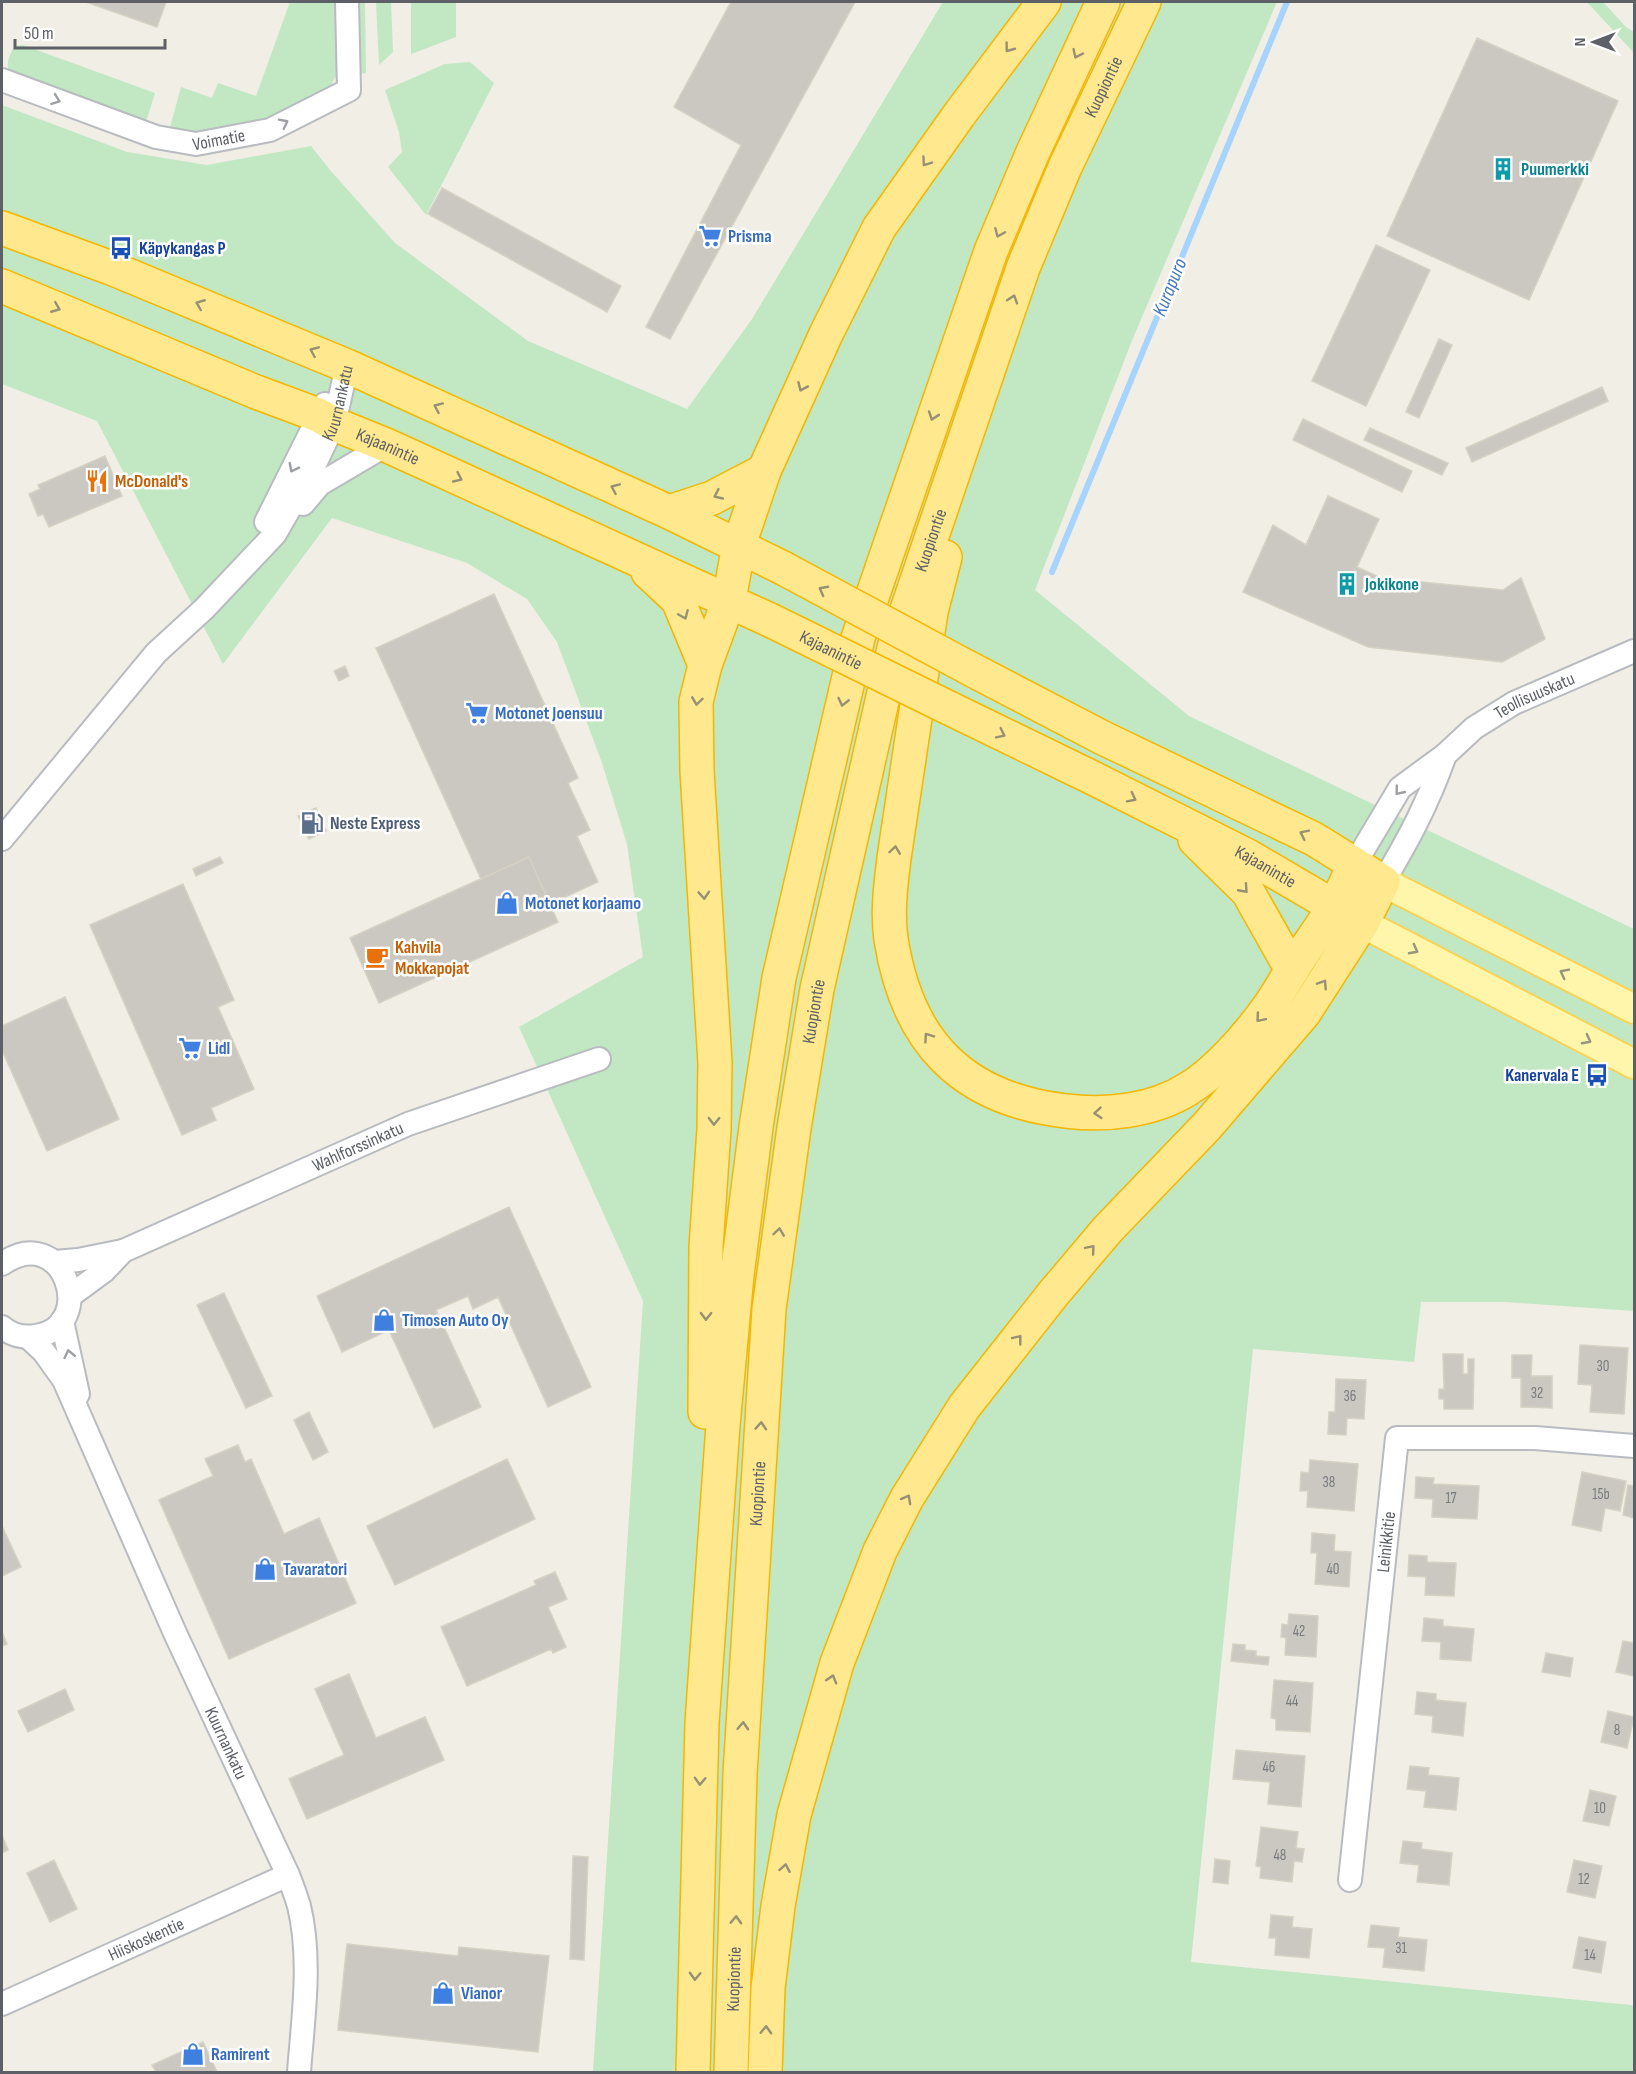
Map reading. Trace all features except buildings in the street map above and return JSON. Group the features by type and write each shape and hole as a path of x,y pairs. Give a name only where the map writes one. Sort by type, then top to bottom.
{"highway":[{"path":"702,1722 706,1247 714,1129 715,1063 697,771 696,702 705,665 729,600 739,545 764,471 825,334 879,228 959,115 1044,2"},
{"name":"Kuopiontie","path":"693,2073 702,1722 723,1425 737,1275 778,978 858,638 991,251 1038,142 1103,2"},
{"name":"Kuopiontie","path":"731,2068 740,1774 769,1309 794,1128 817,989 894,648 1023,268 1065,167 1144,2"},
{"path":"2,228 111,268 347,366 739,545 1103,738 1314,839 1383,882 1362,922 1304,1013 1206,1126 1108,1230 1053,1294 964,1407 902,1509 880,1551 837,1663 794,1815 778,1906 768,1988 765,2073"},
{"name":"Kajaanintie","path":"2,286 386,445 729,600 1248,856 1362,922"},
{"path":"995,355 931,612 890,898 891,938 900,980 915,1018 932,1044 954,1068 976,1084 1027,1105 1088,1114 1153,1105 1188,1090 1221,1063 1265,1012 1334,906 1354,865"},
{"path":"669,512 712,498 764,471"},
{"path":"631,557 678,600 705,665"},
{"path":"1172,818 1248,892 1292,970"}],"main road":[{"path":"1383,882 1635,1009"},
{"name":"Kajaanintie","path":"1362,922 1635,1064"}],"street":[{"name":"Voimatie","path":"2,80 156,137 196,144 270,130 349,90 347,2"},
{"name":"Kuurnankatu","path":"2,839 156,653 204,609 275,534 314,466 326,420 347,366"},
{"name":"Kuurnankatu","path":"229,582 326,420"},
{"path":"275,534 320,484 386,445"},
{"name":"Teollisuuskatu","path":"1354,865 1400,788 1445,755 1474,728 1514,703 1635,651"},
{"name":"Teollisuuskatu","path":"1383,882 1417,824 1445,755"},
{"name":"Wahlforssinkatu","path":"54,1262 78,1260 123,1251 408,1124 599,1059"},
{"name":"Wahlforssinkatu","path":"70,1296 104,1271 123,1251"},
{"path":"2,1262 17,1255 43,1256 54,1262 63,1272 70,1296 68,1309 62,1321 40,1335 28,1337 16,1335 2,1327"},
{"name":"Kuurnankatu","path":"62,1321 85,1428"},
{"name":"Kuurnankatu","path":"28,1337 44,1352 64,1380 176,1633 288,1875 299,1905 306,1972 299,2073"},
{"name":"Leinikkitie","path":"1350,1880 1397,1438 1535,1438 1635,1446"},
{"name":"Hiiskoskentie","path":"2,2004 288,1875"}],"green space":[{"path":"290,2 337,2 336,76 329,89 260,124 181,136 169,131 181,87 212,98 218,83 256,96"},
{"path":"358,2 365,2 366,73 359,74"},
{"path":"376,2 391,2 393,52 379,65"},
{"path":"411,2 456,2 456,37 411,54"},
{"path":"943,2 1277,2 1133,338 1035,590 1189,716 1634,929 1634,1311 1505,1302 1421,1302 1414,1362 1253,1349 1191,1962 1631,2005 1634,2006 1634,2072 593,2072 643,1301 519,1027 643,957 627,844 602,763 557,642 527,599 467,563 332,518 223,664 97,421 2,384 2,105 127,152 207,165 311,146 395,243 528,341 687,409 752,319"},
{"path":"1587,2 1603,2 1626,27 1634,32 1634,53"},
{"path":"23,45 155,93 146,122 11,78 8,66 10,55 14,46"},
{"path":"470,62 494,83 426,215 388,167 402,152 399,132 385,90 445,64"}],"waterway":[{"name":"Kurapuro","path":"1052,572 1287,2"}],"place":[{"name":"Puumerkki","path":"1503,169"},
{"name":"Prisma","path":"710,236"},
{"name":"Käpykangas P","path":"121,248"},
{"name":"McDonald's","path":"97,481"},
{"name":"Jokikone","path":"1347,584"},
{"name":"Motonet Joensuu","path":"477,713"},
{"name":"Neste Express","path":"312,823"},
{"name":"Motonet korjaamo","path":"507,903"},
{"name":"Kahvila Mokkapojat","path":"377,957"},
{"name":"Lidl","path":"190,1048"},
{"name":"Kanervala E","path":"1597,1075"},
{"name":"Timosen Auto Oy","path":"384,1320"},
{"name":"Tavaratori","path":"265,1569"},
{"name":"Vianor","path":"443,1993"},
{"name":"Ramirent","path":"193,2054"}]}
